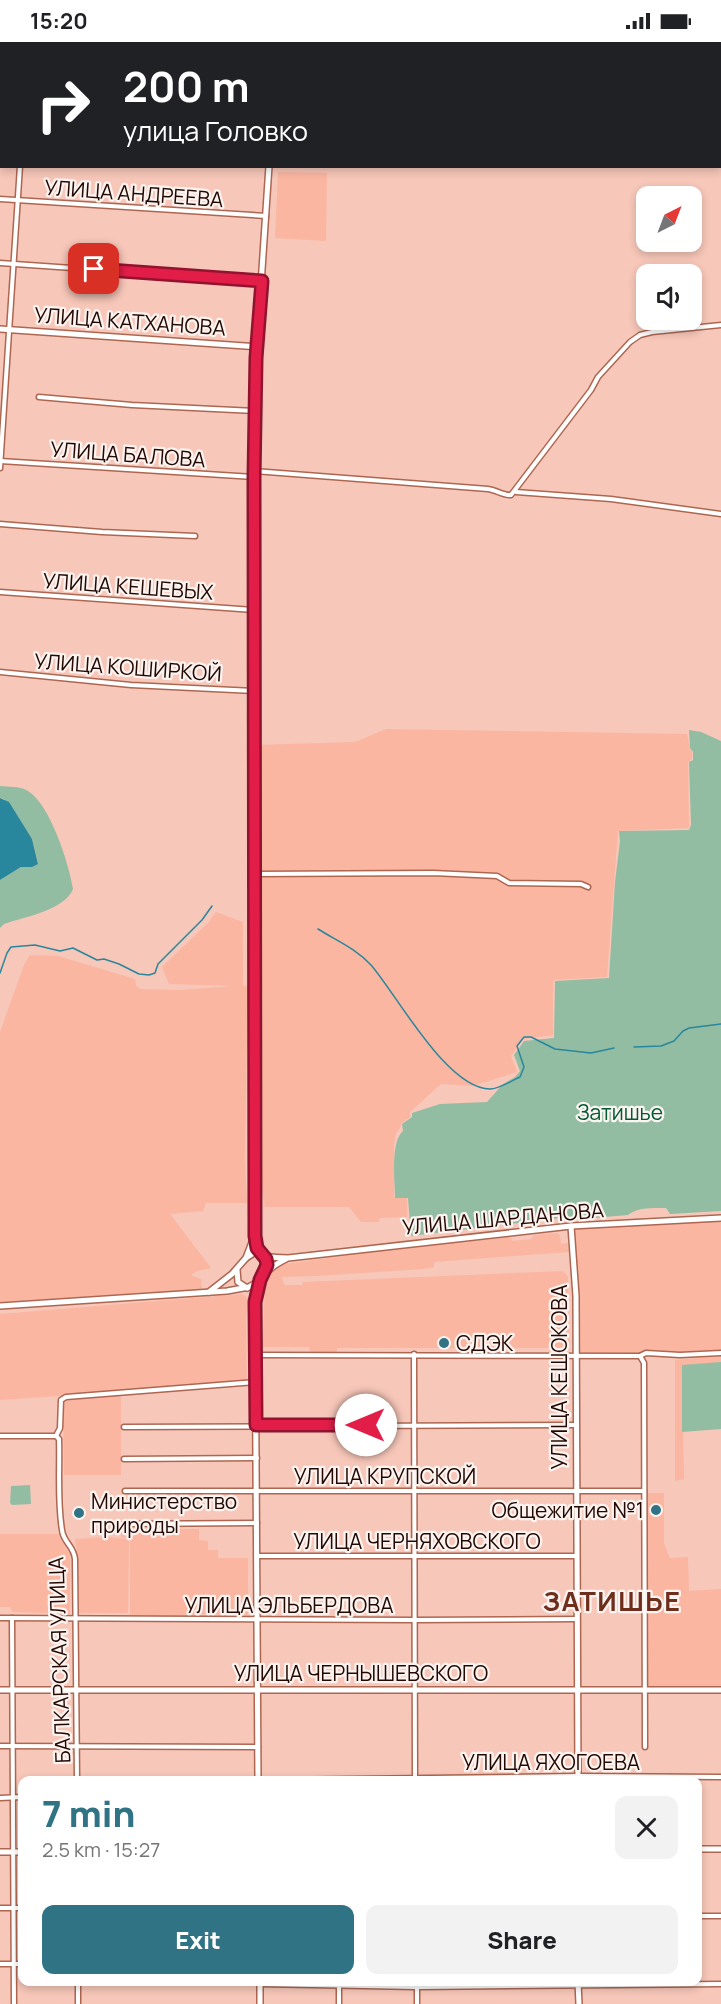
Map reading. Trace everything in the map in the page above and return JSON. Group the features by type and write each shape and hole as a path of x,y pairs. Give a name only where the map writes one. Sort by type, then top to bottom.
{"street":[{"path":"0,468 20,168"},
{"path":"266,1271 267,1262 257,1248 255,1236 254,474 258,347 269,168"},
{"name":"УЛИЦА АНДРЕЕВА","path":"0,199 266,216"},
{"path":"0,263 262,281"},
{"path":"515,492 591,390 598,377 630,342 645,333 721,326"},
{"name":"УЛИЦА КАТХАНОВА","path":"0,329 258,347"},
{"path":"39,397 132,405 255,411"},
{"name":"УЛИЦА БАЛОВА","path":"0,461 488,489 497,490 508,496 515,492 611,499 721,514"},
{"path":"0,524 195,536"},
{"name":"УЛИЦА КЕШЕВЫХ","path":"0,592 254,610"},
{"name":"УЛИЦА КОШИРКОЙ","path":"0,672 131,685 254,692"},
{"path":"255,874 433,873 497,876 509,883 581,884 588,887"},
{"name":"УЛИЦА ШАРДАНОВА","path":"288,1258 571,1226 721,1218"},
{"name":"УЛИЦА КЕШОКОВА","path":"571,1226 576,1296 578,1776"},
{"path":"208,1293 238,1268 246,1257 255,1236"},
{"path":"246,1257 254,1253 288,1258"},
{"path":"258,1776 255,1302 260,1280 266,1271 288,1258"},
{"path":"238,1268 238,1282 248,1288 255,1302"},
{"path":"0,1306 208,1293 248,1288 260,1280"},
{"path":"256,1355 640,1356 646,1353 680,1355 721,1353"},
{"path":"414,1354 415,1776"},
{"path":"640,1356 644,1363 645,1747"},
{"name":"БАЛКАРСКАЯ УЛИЦА","path":"77,1776 75,1560 73,1549 62,1534 59,1439 56,1436 60,1428 61,1400 66,1397 256,1382"},
{"path":"124,1427 576,1425"},
{"path":"0,1436 56,1436"},
{"path":"124,1459 257,1458"},
{"name":"УЛИЦА КРУПСКОЙ","path":"125,1491 644,1491"},
{"path":"124,1524 257,1523"},
{"name":"УЛИЦА ЧЕРНЯХОВСКОГО","path":"257,1556 576,1556"},
{"name":"УЛИЦА ЭЛЬБЕРДОВА","path":"0,1618 577,1619"},
{"path":"12,1618 14,2004"},
{"name":"УЛИЦА ЧЕРНЫШЕВСКОГО","path":"0,1690 721,1690"},
{"path":"0,1746 258,1747"},
{"name":"УЛИЦА ЯХОГОЕВА","path":"702,1777 721,1777"},
{"path":"0,1798 18,1797"},
{"path":"702,1849 721,1849"},
{"path":"0,1852 18,1852"},
{"path":"0,1908 18,1908"},
{"path":"702,1916 721,1916"},
{"path":"0,1964 18,1964"},
{"path":"702,1984 721,1984"},
{"path":"78,1986 78,2004"},
{"path":"260,1986 260,2004"},
{"path":"339,1986 339,2004"},
{"path":"417,1986 417,2004"},
{"path":"578,1986 579,2004"}],"shaded area":[{"path":"278,172 327,173 326,241 275,238"},
{"path":"386,729 687,734 692,752 692,759 688,762 689,828 618,831 607,977 553,980 553,1035 523,1039 511,1056 517,1072 473,1086 441,1084 410,1112 410,1117 401,1124 396,1133 394,1145 394,1198 407,1198 407,1217 380,1218 379,1222 361,1222 349,1207 265,1207 262,1190 257,745 355,742"},
{"path":"216,912 243,922 243,986 248,986 245,1160 247,1203 206,1203 203,1211 170,1214 211,1268 191,1275 201,1279 202,1289 0,1302 0,1032 24,965 30,955 58,956 135,979 136,986 141,989 180,990 233,986 169,984 162,967 208,923"},
{"path":"721,1218 721,1353 575,1355 576,1296 571,1226"},
{"path":"557,1233 560,1235 561,1244 568,1243 569,1252 434,1262 434,1267 424,1269 282,1277 284,1285 302,1285 303,1282 563,1271 568,1277 569,1348 337,1348 337,1352 310,1352 309,1347 263,1347 265,1276 277,1265 401,1248 509,1237 513,1241 531,1239 534,1235"},
{"path":"243,1294 248,1298 247,1383 0,1400 0,1314"},
{"path":"721,1356 721,1362 682,1366 684,1479 675,1481 675,1360"},
{"path":"121,1394 121,1475 64,1475 63,1401 69,1398"},
{"path":"644,1491 664,1493 664,1544 670,1558 688,1557 689,1591 721,1589 721,1690 646,1690"},
{"path":"121,1529 199,1529 199,1540 208,1541 208,1550 218,1550 218,1558 248,1558 248,1615 194,1614 194,1619 130,1618 130,1538 121,1537"},
{"path":"0,1534 60,1534 70,1554 70,1614 13,1612 10,1607 0,1607"},
{"path":"108,1537 129,1539 128,1613 79,1613 75,1539"}],"green space":[{"name":"Затишье","path":"689,730 701,732 721,741 721,1211 670,1214 666,1208 646,1208 628,1215 570,1220 569,1217 411,1236 408,1198 395,1198 395,1153 396,1144 403,1131 402,1124 412,1117 412,1113 440,1104 487,1102 503,1084 520,1071 514,1055 524,1041 554,1038 555,981 609,978 619,831 689,830 691,825 689,762 693,760 693,752 690,748"},
{"path":"0,786 25,789 44,808 63,850 73,889 69,896 53,907 4,924 0,928 0,880 21,867 32,867 38,863 32,839 4,799 0,798"},
{"path":"721,1362 721,1429 682,1432 682,1365"},
{"path":"30,1485 31,1504 12,1505 10,1503 11,1486"}],"water":[{"path":"0,798 9,802 32,839 38,864 32,867 21,867 0,880"}],"waterway":[{"path":"0,973 11,947 35,945 60,951 73,948 97,960 104,959 139,974 149,975 155,973 158,964 202,920 212,906"},
{"path":"318,929 365,959 440,1058 457,1074 474,1085 494,1089 520,1077 524,1067 517,1046 524,1037 531,1037 555,1049 591,1053 614,1048"},
{"path":"634,1047 661,1046 674,1041 689,1028 721,1024"}],"place":[{"name":"СДЭК","path":"444,1343"},
{"name":"Общежитие №1","path":"656,1510"},
{"name":"Министерство природы","path":"79,1513"}],"district":[{"name":"ЗАТИШЬЕ","path":"612,1600"}],"route":[{"path":"94,269 262,281 256,358 254,477 255,1236 257,1248 264,1255 267,1265 257,1289 255,1302 256,1425 366,1425"}]}
